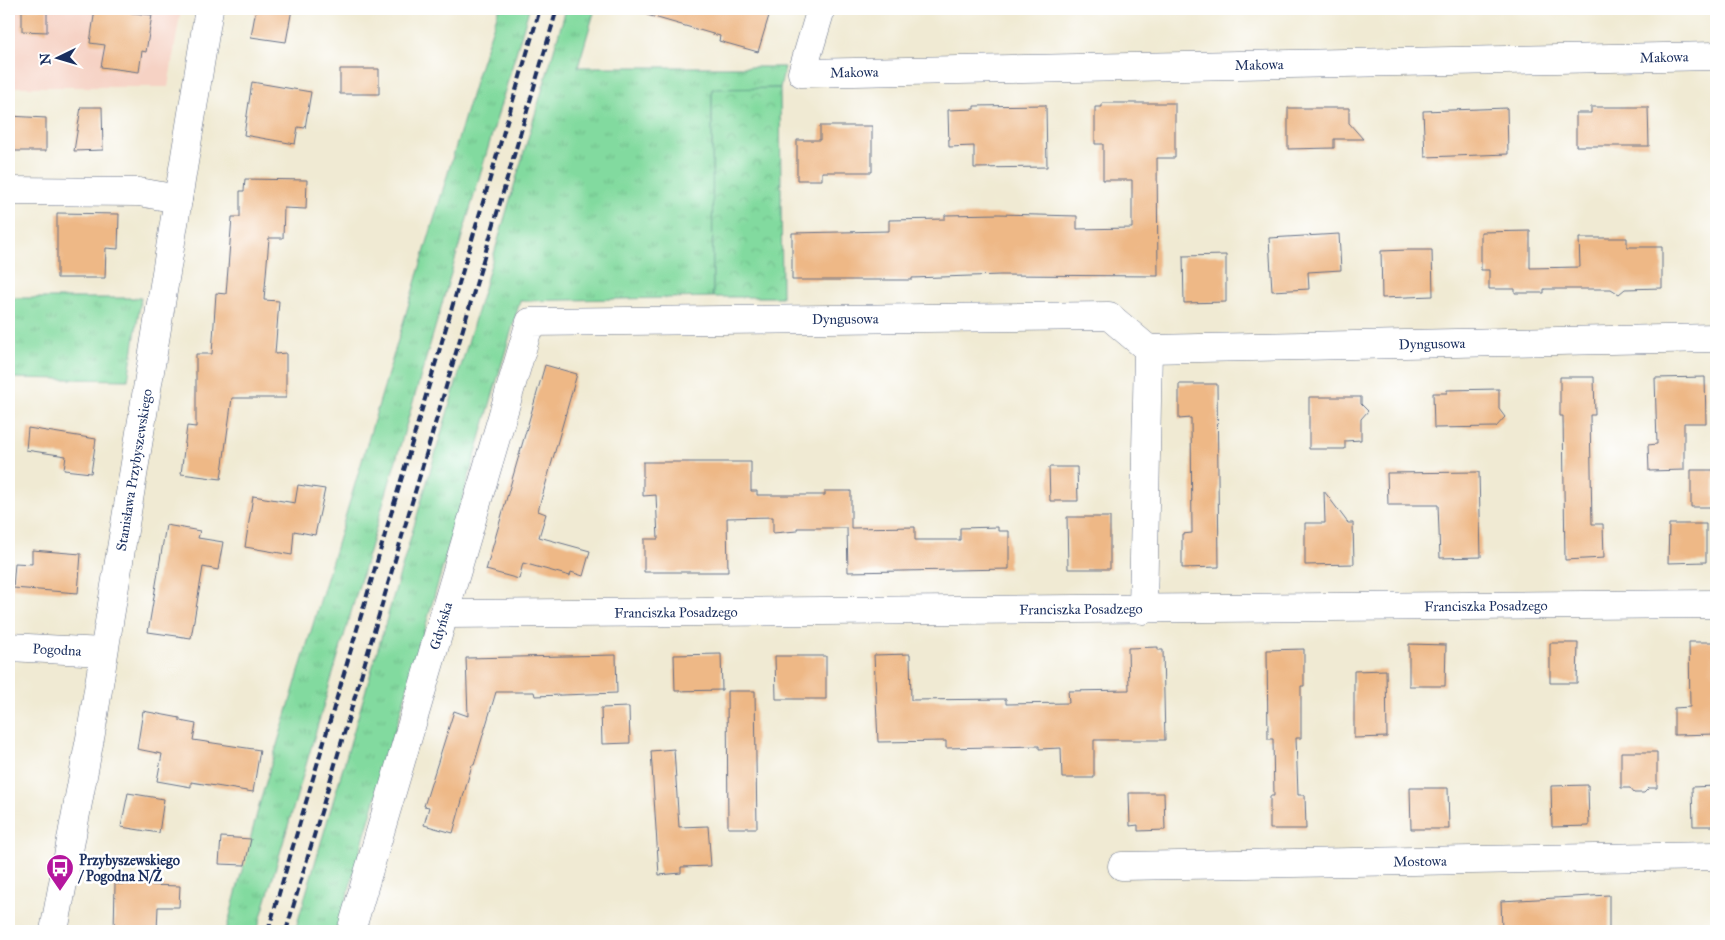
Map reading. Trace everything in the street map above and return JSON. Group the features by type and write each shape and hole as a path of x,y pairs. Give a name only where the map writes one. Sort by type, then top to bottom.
{"street":[{"name":"Stanisława Przybyszewskiego","path":"54,931 91,733 209,9"},
{"name":"Makowa","path":"821,9 802,73 1716,56"},
{"path":"9,191 139,192 178,199"},
{"name":"Dyngusowa","path":"530,322 1109,316 1148,349 1716,338"},
{"name":"Gdyńska","path":"351,931 530,322"},
{"path":"1143,610 1148,349"},
{"name":"Franciszka Posadzego","path":"445,614 1716,604"},
{"name":"Pogodna","path":"9,647 103,652"},
{"name":"Mostowa","path":"1122,866 1716,856"}],"shaded area":[{"path":"9,9 181,9 168,87 9,87"}],"green space":[{"path":"499,9 529,9 257,931 226,931 260,802 479,69"},
{"path":"566,9 595,9 578,67 785,67 780,88 712,90 713,297 520,301 337,931 295,931"},
{"path":"780,88 782,297 713,297 712,89"},
{"path":"9,298 141,298 128,380 9,378"}],"building":[{"path":"22,9 47,9 47,32 22,31"},
{"path":"95,9 152,15 146,52 142,51 139,72 101,67 105,45 90,43"},
{"path":"256,9 292,9 286,42 251,37"},
{"path":"648,9 771,9 758,52 719,41 720,36 647,15"},
{"path":"340,69 379,69 379,94 340,94"},
{"path":"252,82 311,92 305,128 298,127 295,144 244,135"},
{"path":"1102,103 1175,103 1175,158 1157,158 1158,276 1000,275 912,278 912,280 792,280 792,233 889,231 889,220 945,219 945,215 999,214 1077,216 1077,229 1132,228 1132,180 1103,180 1103,144 1095,144 1095,107 1102,107"},
{"path":"1046,105 1047,167 974,168 974,146 949,147 948,110 974,109 974,106"},
{"path":"81,107 102,107 103,150 74,151"},
{"path":"1591,107 1648,107 1649,146 1576,146 1576,113 1591,113"},
{"path":"1288,108 1349,108 1349,123 1363,139 1334,139 1334,148 1288,149"},
{"path":"1507,108 1508,154 1425,157 1423,111"},
{"path":"9,116 46,118 46,151 9,151"},
{"path":"820,126 872,126 872,172 822,172 822,180 797,180 797,140 820,140"},
{"path":"245,179 307,180 306,209 284,208 283,238 269,238 264,300 279,301 275,354 286,353 286,398 232,398 221,479 181,474 187,426 196,427 196,354 212,354 216,293 226,294 232,217 240,217 240,191 244,191"},
{"path":"57,213 119,214 118,249 106,248 105,278 57,278"},
{"path":"1530,231 1530,268 1580,267 1579,238 1627,238 1627,247 1662,247 1662,288 1625,289 1619,294 1611,289 1544,289 1544,293 1515,293 1515,289 1489,289 1489,270 1481,270 1481,232"},
{"path":"1339,234 1341,270 1308,272 1309,289 1272,291 1269,238"},
{"path":"1432,250 1433,296 1382,298 1381,251"},
{"path":"1226,255 1226,302 1184,303 1183,256"},
{"path":"545,365 577,374 538,511 546,514 539,537 590,551 583,576 571,572 570,576 523,563 519,579 486,570"},
{"path":"1560,377 1594,377 1595,415 1590,415 1592,524 1603,524 1604,558 1565,560 1563,416 1560,416"},
{"path":"1705,377 1706,423 1684,423 1684,470 1649,471 1648,445 1657,444 1655,378"},
{"path":"1179,384 1217,384 1219,567 1182,568 1182,534 1192,533 1191,418 1179,419"},
{"path":"1499,389 1499,409 1505,417 1496,427 1434,428 1433,393 1447,393 1447,390"},
{"path":"1309,397 1361,397 1361,404 1368,411 1361,419 1361,440 1345,441 1345,449 1309,449"},
{"path":"28,428 96,439 91,473 64,470 66,456 26,450"},
{"path":"643,462 751,462 751,491 757,491 757,495 825,495 825,491 851,491 851,528 915,527 915,540 960,540 960,528 998,527 998,531 1009,531 1009,569 848,572 847,528 797,528 797,531 773,533 773,517 727,518 728,572 644,572 644,539 658,539 656,495 643,496"},
{"path":"1049,467 1077,467 1078,501 1050,501"},
{"path":"1691,470 1714,470 1714,507 1691,507"},
{"path":"1479,472 1481,557 1440,558 1438,505 1388,505 1387,473"},
{"path":"298,485 325,489 315,535 294,531 292,555 245,547 253,496 295,503"},
{"path":"1324,491 1348,523 1353,523 1354,564 1305,565 1305,523 1325,523"},
{"path":"1067,517 1110,517 1110,569 1068,569"},
{"path":"1669,524 1706,524 1706,562 1668,563"},
{"path":"166,525 200,531 198,538 223,542 218,570 203,567 191,638 148,632"},
{"path":"32,550 81,554 78,593 13,588 15,563 32,564"},
{"path":"1689,642 1716,642 1716,734 1674,735 1674,708 1690,707"},
{"path":"1550,643 1578,643 1577,683 1550,683"},
{"path":"1409,644 1446,645 1445,686 1409,686"},
{"path":"1158,647 1158,650 1163,650 1165,740 1094,740 1094,778 1062,778 1061,748 1039,749 1039,746 946,748 946,741 878,742 874,655 910,654 911,700 1006,699 1006,704 1069,703 1068,691 1129,690 1128,648"},
{"path":"1304,649 1304,686 1301,686 1301,738 1296,738 1298,795 1305,795 1306,829 1270,829 1270,796 1274,796 1273,739 1268,739 1267,650"},
{"path":"721,654 722,690 675,691 674,655"},
{"path":"616,655 617,693 535,696 534,692 496,692 474,765 472,765 453,833 424,825 429,807 424,806 454,711 468,716 466,658"},
{"path":"775,656 826,656 826,699 776,699"},
{"path":"1386,670 1387,737 1354,738 1354,671"},
{"path":"727,691 755,691 757,828 728,828"},
{"path":"629,707 630,743 602,744 601,708"},
{"path":"143,711 180,718 180,721 196,724 193,740 260,750 253,792 191,782 191,787 157,781 162,754 137,749"},
{"path":"674,749 679,827 708,826 711,866 681,867 681,873 659,875 651,751"},
{"path":"1621,752 1657,752 1657,788 1649,788 1644,793 1634,793 1630,788 1621,788"},
{"path":"1588,785 1589,826 1552,827 1551,786"},
{"path":"1716,786 1716,826 1693,826 1692,787"},
{"path":"1410,788 1448,788 1449,829 1411,829"},
{"path":"128,793 164,799 159,833 121,827"},
{"path":"1129,793 1164,793 1165,830 1138,831 1138,825 1130,826"},
{"path":"221,837 251,839 245,865 219,864"},
{"path":"115,884 180,886 179,907 158,907 157,931 114,931"},
{"path":"1609,895 1609,931 1502,931 1501,901"}],"railway":[{"path":"268,931 540,9"},
{"path":"286,931 557,9"}],"place":[{"name":"Przybyszewskiego / Pogodna N/Ż","path":"60,892"}]}
